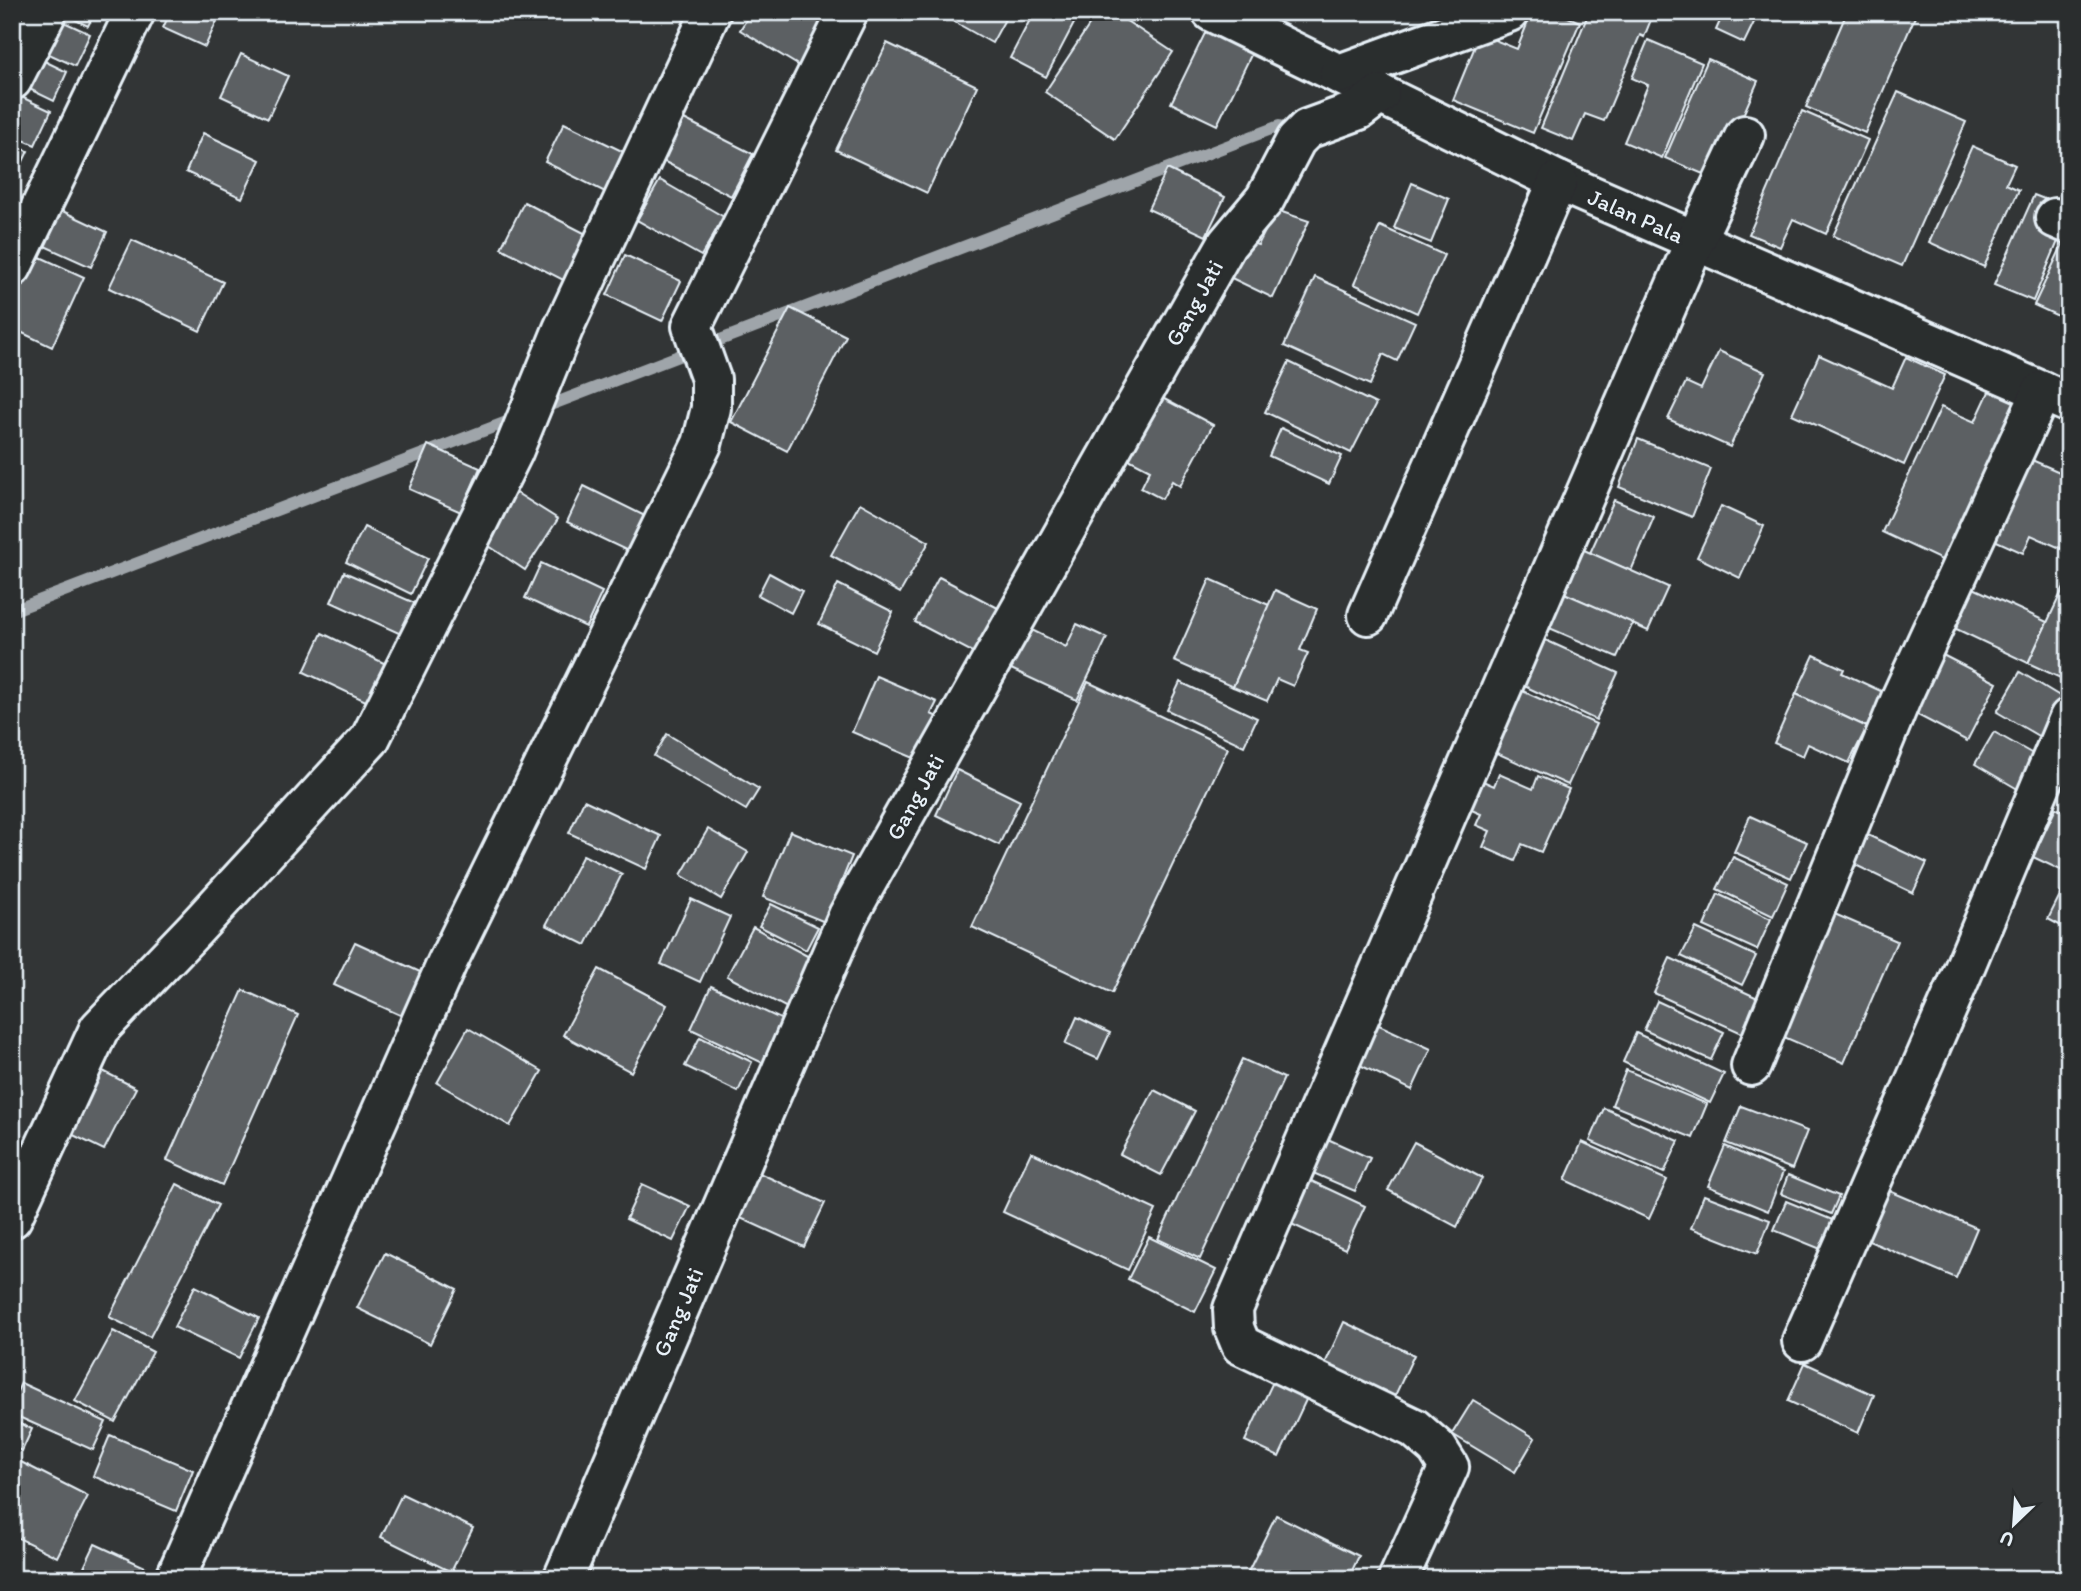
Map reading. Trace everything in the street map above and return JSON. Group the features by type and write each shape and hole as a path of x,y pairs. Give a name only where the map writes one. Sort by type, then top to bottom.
{"street":[{"path":"12,80 47,12"},
{"path":"12,267 135,12"},
{"path":"12,1218 99,1029 370,739 513,452 563,329 711,12"},
{"path":"175,1579 447,963 702,444 711,408 711,379 692,326 848,12"},
{"name":"Jalan Pala","path":"1212,12 1256,22 1339,74 1558,181 2055,397"},
{"path":"1339,74 1509,12"},
{"name":"Gang Jati","path":"563,1579 843,929 865,885 1227,244 1265,199 1301,135 1323,121 1359,110 1380,94"},
{"path":"1398,1579 1449,1467 1437,1448 1415,1428 1241,1345 1234,1328 1233,1309 1695,242 1745,135"},
{"path":"1368,615 1558,181"},
{"path":"1751,1066 1902,696 2055,397"},
{"path":"1802,1341 1959,981 2069,718"}],"building":[{"path":"59,12 95,12 88,26"},
{"path":"170,12 221,12 205,47 163,28"},
{"path":"751,12 807,12 827,24 801,67 740,30"},
{"path":"956,12 1009,12 992,43 951,20"},
{"path":"1034,12 1080,12 1046,77 1010,58"},
{"path":"1098,12 1113,12 1173,52 1115,139 1045,92"},
{"path":"1532,12 1556,12 1580,22 1533,133 1453,100 1480,34 1517,49"},
{"path":"1589,12 1654,12 1644,37 1640,35 1604,121 1585,114 1573,141 1541,128"},
{"path":"1724,12 1759,12 1744,43 1716,30"},
{"path":"1847,12 1917,12 1865,133 1806,107"},
{"path":"51,16 90,34 75,66 36,48"},
{"path":"1207,29 1253,51 1217,125 1171,103"},
{"path":"1648,40 1702,63 1662,158 1624,142 1648,85 1632,78"},
{"path":"887,43 977,86 927,193 836,150"},
{"path":"241,54 288,76 268,118 221,96"},
{"path":"32,55 67,72 54,101 19,84"},
{"path":"1708,59 1758,81 1715,179 1665,158"},
{"path":"1898,92 1966,122 1902,266 1833,236"},
{"path":"13,93 51,111 35,145 12,135"},
{"path":"1802,111 1868,140 1826,234 1793,219 1780,247 1749,234"},
{"path":"684,119 753,154 731,196 663,161"},
{"path":"564,123 626,153 607,193 545,162"},
{"path":"203,133 260,160 242,198 186,172"},
{"path":"12,144 28,151 12,185"},
{"path":"1972,146 2015,165 2006,184 2019,190 1984,267 1929,242"},
{"path":"1167,169 1225,197 1206,236 1148,209"},
{"path":"660,180 724,217 701,256 637,220"},
{"path":"1412,183 1449,199 1431,243 1394,228"},
{"path":"2034,195 2047,200 2040,216 2064,227 2033,301 1994,285"},
{"path":"524,202 592,237 569,283 501,248"},
{"path":"54,207 107,232 91,267 38,243"},
{"path":"1276,210 1309,221 1273,298 1221,273 1240,240 1258,245"},
{"path":"1380,226 1444,255 1417,313 1354,284"},
{"path":"2069,233 2069,321 2034,305"},
{"path":"132,240 223,282 200,331 109,288"},
{"path":"27,251 84,277 52,347 12,328 12,282"},
{"path":"625,255 681,281 662,321 607,295"},
{"path":"1315,277 1415,322 1397,361 1383,354 1370,385 1284,346"},
{"path":"790,308 846,336 787,451 731,422"},
{"path":"1719,351 1765,372 1730,447 1668,419 1686,382 1701,389"},
{"path":"1819,355 1892,388 1906,357 1945,375 1904,465 1792,414"},
{"path":"1289,362 1376,404 1351,453 1265,412"},
{"path":"1993,383 2029,400 1952,565 1882,532 1941,407 1975,422"},
{"path":"1151,392 1213,425 1180,486 1172,481 1162,499 1141,488 1150,470 1119,454"},
{"path":"1281,428 1342,456 1329,484 1269,456"},
{"path":"1638,439 1711,469 1692,517 1619,487"},
{"path":"428,445 480,468 461,512 409,489"},
{"path":"2018,454 2069,476 2069,552 2031,535 2023,553 1981,534"},
{"path":"584,486 649,518 632,553 567,522"},
{"path":"512,490 558,519 525,570 480,540"},
{"path":"1614,500 1654,517 1631,571 1590,553"},
{"path":"860,503 929,542 900,593 831,555"},
{"path":"1721,506 1764,526 1740,578 1697,557"},
{"path":"364,527 428,558 411,594 346,562"},
{"path":"1575,546 1668,587 1648,631 1555,589"},
{"path":"541,563 602,592 586,627 525,598"},
{"path":"344,572 417,604 403,635 331,602"},
{"path":"769,573 802,591 791,613 758,595"},
{"path":"2069,576 2069,682 2028,663"},
{"path":"939,577 998,608 974,653 915,622"},
{"path":"1210,579 1269,605 1233,687 1174,661"},
{"path":"838,584 893,612 874,651 819,624"},
{"path":"1969,586 2047,622 2028,663 1950,626"},
{"path":"1555,589 1633,623 1617,657 1540,624"},
{"path":"1275,590 1317,609 1300,650 1308,653 1293,686 1277,679 1267,701 1233,687"},
{"path":"1077,624 1107,638 1077,700 1011,669 1030,629 1066,647"},
{"path":"322,633 390,666 372,704 304,672"},
{"path":"1541,638 1618,673 1596,720 1520,684"},
{"path":"1937,652 1997,683 1967,741 1908,710"},
{"path":"1814,655 1844,669 1842,673 1883,692 1867,727 1796,694"},
{"path":"2020,672 2063,698 2040,737 1997,712"},
{"path":"876,676 937,702 931,714 940,718 921,761 852,732"},
{"path":"1088,682 1228,748 1112,993 972,927"},
{"path":"1180,682 1257,718 1244,746 1167,710"},
{"path":"1518,689 1596,724 1568,785 1490,750"},
{"path":"1796,694 1867,727 1849,763 1808,744 1803,756 1774,743"},
{"path":"1994,732 2040,758 2021,791 1975,764"},
{"path":"667,734 759,789 746,810 654,756"},
{"path":"957,770 1020,801 999,845 936,815"},
{"path":"1467,774 1494,786 1499,774 1533,789 1538,776 1569,789 1541,852 1522,844 1515,861 1483,847 1490,831 1476,825 1481,814 1455,803"},
{"path":"584,800 661,836 646,869 569,833"},
{"path":"2056,808 2069,814 2069,874 2033,857"},
{"path":"1750,816 1807,842 1791,878 1734,852"},
{"path":"1853,828 1927,863 1913,893 1839,857"},
{"path":"708,829 748,852 721,899 681,875"},
{"path":"790,831 852,856 825,922 763,897"},
{"path":"583,855 622,874 586,945 546,925"},
{"path":"1733,857 1788,883 1773,916 1717,889"},
{"path":"2065,885 2069,887 2069,930 2048,919"},
{"path":"1718,894 1771,919 1757,950 1704,926"},
{"path":"691,899 730,917 700,982 661,964"},
{"path":"771,904 818,927 806,950 759,926"},
{"path":"1823,909 1897,941 1844,1063 1770,1031"},
{"path":"753,927 813,959 787,1008 727,976"},
{"path":"1696,928 1756,956 1742,985 1681,956"},
{"path":"355,942 431,977 411,1020 334,985"},
{"path":"1670,958 1760,999 1744,1034 1654,993"},
{"path":"599,969 667,1005 631,1072 563,1035"},
{"path":"711,986 787,1022 767,1065 691,1029"},
{"path":"243,990 298,1015 222,1185 167,1160"},
{"path":"1657,1001 1724,1032 1711,1060 1644,1030"},
{"path":"1077,1017 1110,1033 1098,1059 1065,1044"},
{"path":"1364,1018 1431,1049 1412,1090 1345,1058"},
{"path":"468,1028 542,1071 510,1126 437,1083"},
{"path":"1636,1033 1724,1074 1710,1103 1623,1062"},
{"path":"700,1037 752,1062 738,1092 685,1066"},
{"path":"1242,1059 1284,1078 1200,1259 1158,1239"},
{"path":"99,1069 136,1088 104,1150 67,1132"},
{"path":"1626,1070 1707,1104 1693,1138 1612,1105"},
{"path":"1154,1090 1195,1111 1161,1175 1120,1154"},
{"path":"1741,1106 1807,1131 1792,1169 1726,1143"},
{"path":"1604,1108 1679,1141 1664,1173 1590,1141"},
{"path":"1321,1136 1370,1158 1355,1191 1306,1170"},
{"path":"1414,1142 1482,1178 1457,1227 1388,1190"},
{"path":"1582,1142 1667,1180 1649,1219 1565,1180"},
{"path":"1725,1146 1783,1172 1768,1211 1708,1186"},
{"path":"1031,1152 1156,1210 1128,1270 1003,1212"},
{"path":"757,1172 825,1203 804,1247 736,1216"},
{"path":"1788,1175 1839,1196 1831,1214 1781,1194"},
{"path":"1307,1179 1365,1206 1345,1249 1287,1222"},
{"path":"177,1184 218,1205 150,1337 109,1317"},
{"path":"642,1184 690,1206 673,1241 626,1219"},
{"path":"1885,1189 1977,1228 1956,1278 1864,1239"},
{"path":"1704,1195 1770,1220 1757,1254 1691,1228"},
{"path":"1786,1201 1835,1221 1823,1250 1774,1230"},
{"path":"1149,1237 1216,1270 1195,1312 1128,1279"},
{"path":"385,1253 457,1289 430,1344 357,1308"},
{"path":"195,1286 259,1318 239,1358 174,1327"},
{"path":"1344,1322 1414,1355 1393,1400 1323,1368"},
{"path":"113,1331 153,1352 115,1422 75,1401"},
{"path":"1805,1363 1874,1395 1858,1433 1788,1401"},
{"path":"1279,1369 1313,1385 1279,1457 1245,1441"},
{"path":"21,1383 106,1422 93,1450 12,1414 12,1402"},
{"path":"1473,1400 1535,1438 1515,1472 1452,1434"},
{"path":"12,1420 32,1429 22,1451 12,1447"},
{"path":"110,1435 193,1470 176,1511 93,1476"},
{"path":"13,1458 88,1496 57,1557 12,1535"},
{"path":"402,1494 473,1528 451,1572 381,1537"},
{"path":"1276,1515 1359,1556 1348,1579 1257,1579 1247,1574"},
{"path":"95,1544 156,1572 153,1579 79,1578"}],"waterway":[{"path":"540,409 1279,126"},
{"path":"12,611 517,418"}]}
